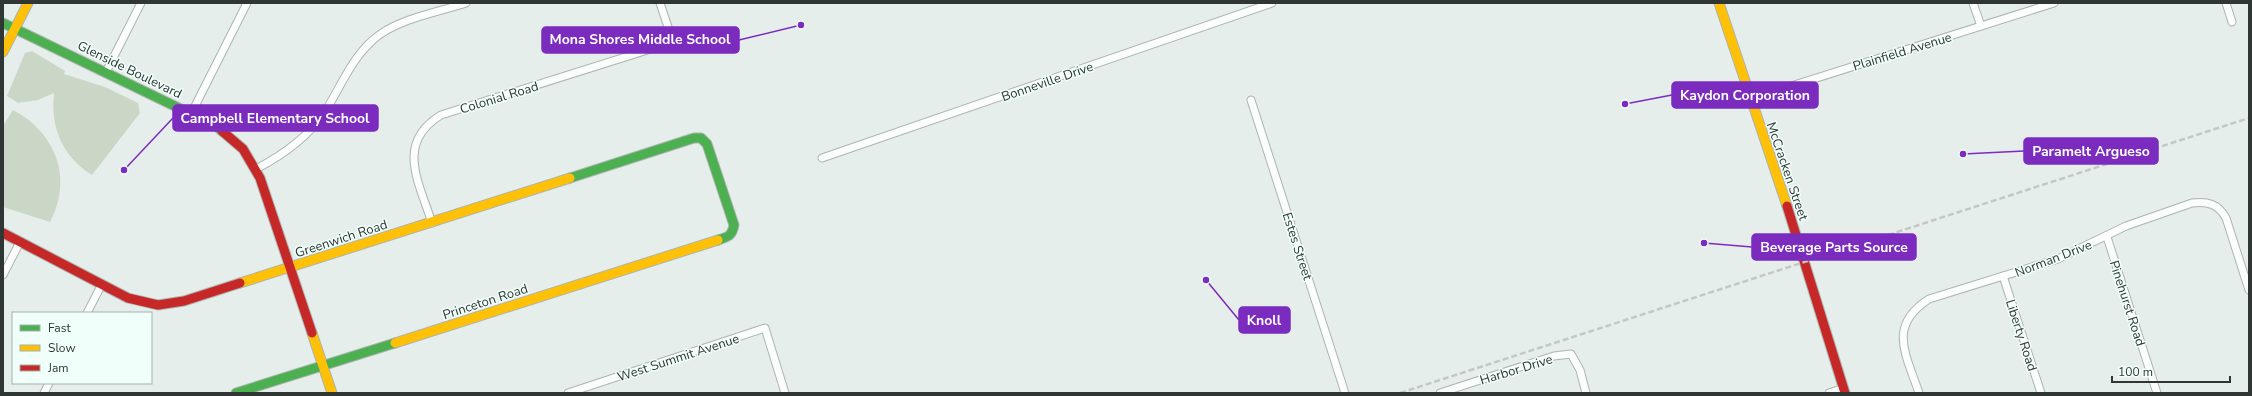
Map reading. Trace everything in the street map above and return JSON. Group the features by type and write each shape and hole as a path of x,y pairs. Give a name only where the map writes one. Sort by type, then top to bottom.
{"street":[{"path":"3,52 28,3"},
{"path":"106,72 141,3"},
{"path":"191,114 247,3"},
{"path":"256,169 290,148 306,134 323,115 353,62 374,39 404,23 466,3"},
{"name":"Colonial Road","path":"432,223 414,165 413,155 417,137 432,120 441,115 673,42 660,3"},
{"name":"Bonneville Drive","path":"822,158 1272,3"},
{"name":"McCracken Street","path":"1719,3 1805,261 1845,390"},
{"path":"1973,3 1981,26"},
{"name":"Plainfield Avenue","path":"1750,99 2054,3"},
{"path":"2226,3 2232,22"},
{"name":"Glenside Boulevard","path":"3,23 216,126 232,138 243,149 256,169 291,268 332,393"},
{"name":"Estes Street","path":"1251,100 1345,393"},
{"name":"Greenwich Road","path":"3,234 143,303 169,304 291,268 694,138 701,138 707,144 734,225"},
{"name":"Norman Drive","path":"1919,393 1903,342 1904,327 1907,318 1915,308 1929,299 2058,259 2107,237 2126,226 2192,203 2203,202 2213,204 2221,209 2226,218 2249,290"},
{"name":"Princeton Road","path":"236,393 723,239 731,235 734,225"},
{"name":"Pinehurst Road","path":"2107,237 2157,393"},
{"path":"3,275 20,242"},
{"name":"Liberty Road","path":"2003,276 2041,393"},
{"path":"88,312 102,284"},
{"name":"West Summit Avenue","path":"568,393 765,328 784,393"},
{"name":"Harbor Drive","path":"1440,393 1554,356 1571,354 1580,370 1586,393"},
{"path":"44,393 48,384"},
{"path":"1829,393 1845,390"}],"green space":[{"path":"32,51 65,71 64,74 105,87 138,103 140,113 92,175 73,160 61,140 54,118 54,93 38,100 18,103 7,96 25,53"},
{"path":"13,110 28,120 40,131 50,144 56,158 60,173 60,189 57,205 50,222 3,207 3,126"}],"railway":[{"path":"1400,393 2249,118"}],"traffic: fast":[{"path":"3,23 216,126 222,131"},
{"path":"570,178 694,138 701,138 707,144 734,225 729,236 718,240"},
{"path":"236,393 395,343"}],"traffic: slow":[{"path":"3,52 28,3"},
{"path":"1719,3 1787,206"},
{"path":"240,283 570,178"},
{"path":"395,343 718,240"},
{"path":"312,333 332,393"}],"traffic: jam":[{"path":"222,131 243,149 260,178 312,333"},
{"path":"1787,206 1845,393"},
{"path":"3,233 128,298 158,305 184,301 240,283"}],"place":[{"name":"Mona Shores Middle School","path":"801,25"},
{"name":"Kaydon Corporation","path":"1625,104"},
{"name":"Paramelt Argueso","path":"1963,154"},
{"name":"Campbell Elementary School","path":"124,170"},
{"name":"Beverage Parts Source","path":"1704,243"},
{"name":"Knoll","path":"1206,280"}]}
